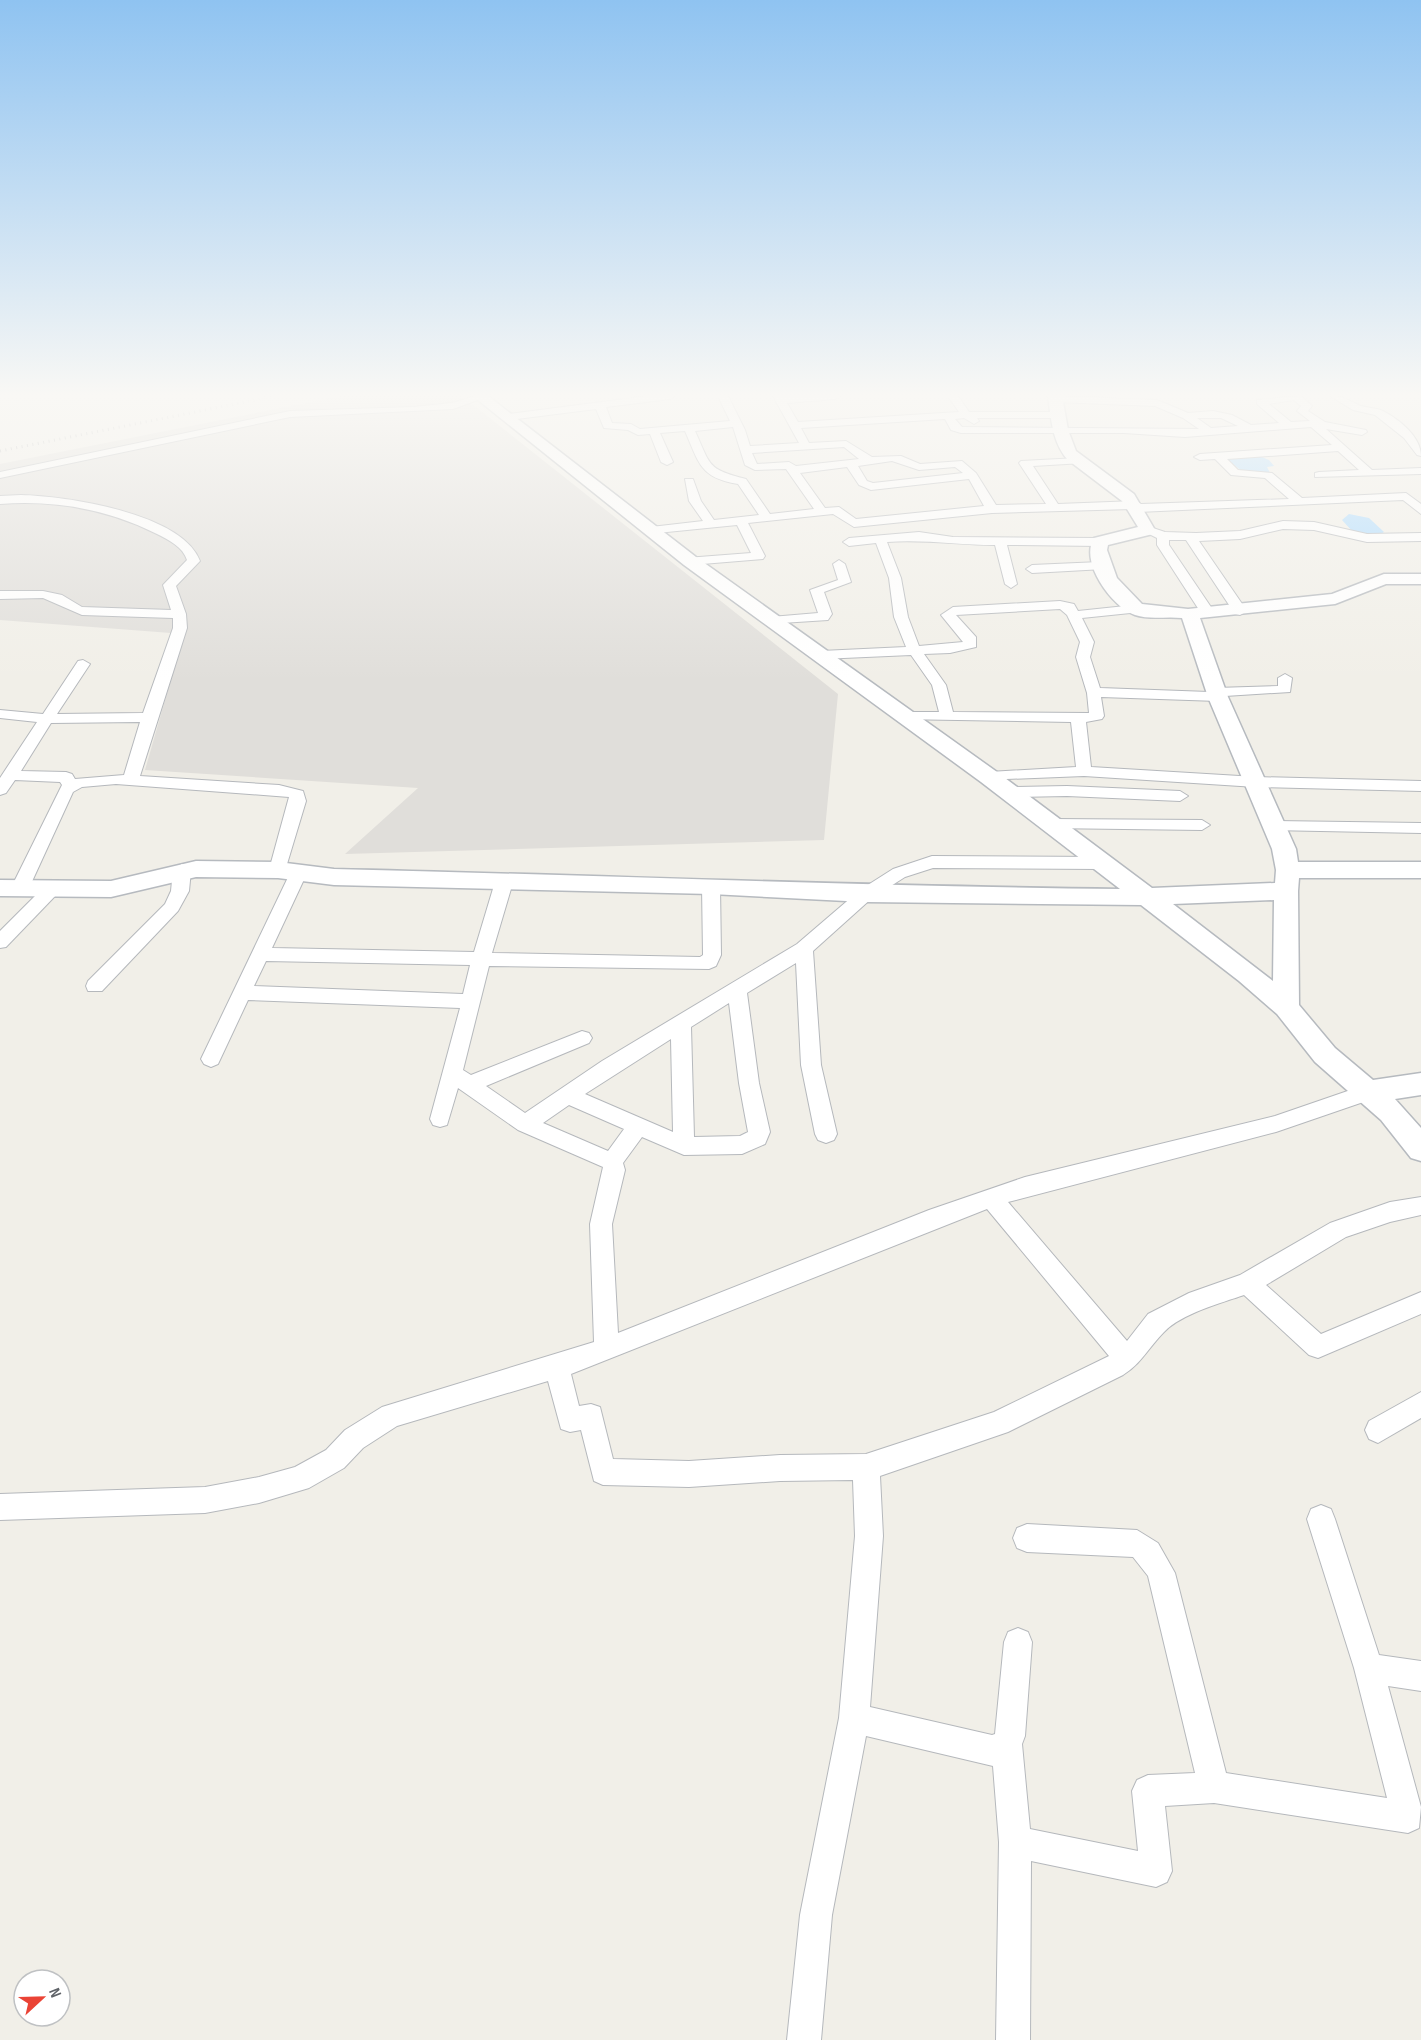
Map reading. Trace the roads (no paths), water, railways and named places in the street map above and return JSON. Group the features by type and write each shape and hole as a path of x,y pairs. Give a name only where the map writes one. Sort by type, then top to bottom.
{"street":[{"path":"601,491 690,561 989,777 1144,897 1189,927 1286,1007 1325,1055 1391,1112 1421,1149"},
{"path":"692,491 695,501 711,524"},
{"path":"749,491 767,518"},
{"path":"808,491 822,512"},
{"path":"982,491 992,508"},
{"path":"1043,491 1055,508"},
{"path":"1121,491 1137,507 1163,545 1198,614 1217,695 1275,826 1287,881 1286,1007"},
{"path":"1259,491 1269,502"},
{"path":"1287,491 1299,502"},
{"path":"1337,491 1347,501"},
{"path":"651,531 838,511 847,521 854,523 992,508 1137,507 1347,501 1406,496 1421,510"},
{"path":"0,500 27,498 98,508 135,517 180,542 191,552 194,561 169,585 179,614 180,628 149,717 132,776 129,779"},
{"path":"1019,508 1035,541"},
{"path":"690,561 759,556 741,521"},
{"path":"849,542 919,536 953,541 1100,542 1155,533 1190,537 1240,535 1283,525 1314,526 1367,538 1421,537"},
{"path":"1190,537 1240,611"},
{"path":"880,539 893,572 900,617 914,650 939,686 946,716"},
{"path":"1000,541 1011,584"},
{"path":"1100,542 1097,547 1100,566 1135,609"},
{"path":"771,621 823,616 825,614 817,590 845,582 839,564"},
{"path":"1032,569 1100,566"},
{"path":"1074,615 1135,609 1198,614 1240,611 1335,599 1384,579 1421,579"},
{"path":"0,595 43,595 56,598 70,608 82,611 179,614"},
{"path":"820,655 950,649 971,644 969,637 948,615 953,611 1060,605 1069,608 1074,615 1087,642 1083,657 1094,693 1097,716 1078,718 902,716"},
{"path":"0,790 49,719 83,664"},
{"path":"1094,693 1217,695 1279,690 1285,688 1285,678"},
{"path":"0,714 49,719 149,717"},
{"path":"1078,718 1084,771"},
{"path":"989,777 1084,771 1256,782 1421,786"},
{"path":"10,775 66,777 70,785"},
{"path":"211,1059 260,954 288,872 297,794 129,779 70,785 62,795 10,888 111,889 182,870 288,872 504,882 711,886 866,894 1144,897 1287,881 1421,870"},
{"path":"1009,792 1067,791 1179,796"},
{"path":"1052,824 1202,825"},
{"path":"1275,826 1421,828"},
{"path":"525,1124 609,1067 804,949 866,894 899,873 932,862 1101,863"},
{"path":"95,986 172,907 180,891 182,870"},
{"path":"440,1119 461,1079 471,1001 491,920 504,882"},
{"path":"260,954 702,964 709,961 712,955 711,886"},
{"path":"0,942 53,888"},
{"path":"804,949 811,1065 826,1134"},
{"path":"568,1095 684,1146 742,1145 757,1138 759,1132 749,1083 737,990"},
{"path":"242,993 471,1001"},
{"path":"681,1023 684,1146"},
{"path":"461,1079 582,1038"},
{"path":"461,1079 525,1124 612,1162"},
{"path":"0,1507 205,1500 259,1490 300,1479 319,1469 371,1427 391,1416 557,1367 1025,1186 1249,1132 1368,1092 1421,1084"},
{"path":"612,1162 638,1127"},
{"path":"606,1347 600,1234 602,1214 614,1170 612,1162"},
{"path":"991,1198 1127,1359"},
{"path":"557,1367 570,1420 591,1416 603,1472 688,1474 780,1468 866,1467 999,1423 1127,1359 1157,1322 1197,1301 1248,1283 1338,1230 1390,1212 1421,1206"},
{"path":"1248,1283 1318,1347 1421,1303"},
{"path":"1378,1430 1421,1404"},
{"path":"804,2040 816,1915 854,1718 869,1536 866,1467"},
{"path":"1015,1842 1156,1871 1148,1791 1214,1787 1408,1817 1369,1668 1322,1519"},
{"path":"1027,1538 1137,1544 1148,1550 1161,1573 1214,1787"},
{"path":"1013,2040 1015,1842 1007,1744 1010,1736 1018,1642"},
{"path":"1369,1668 1421,1676"},
{"path":"854,1718 984,1751 994,1751 1007,1744"}],"water":[{"path":"1349,514 1369,518 1384,532 1377,536 1353,532 1342,520"}]}
